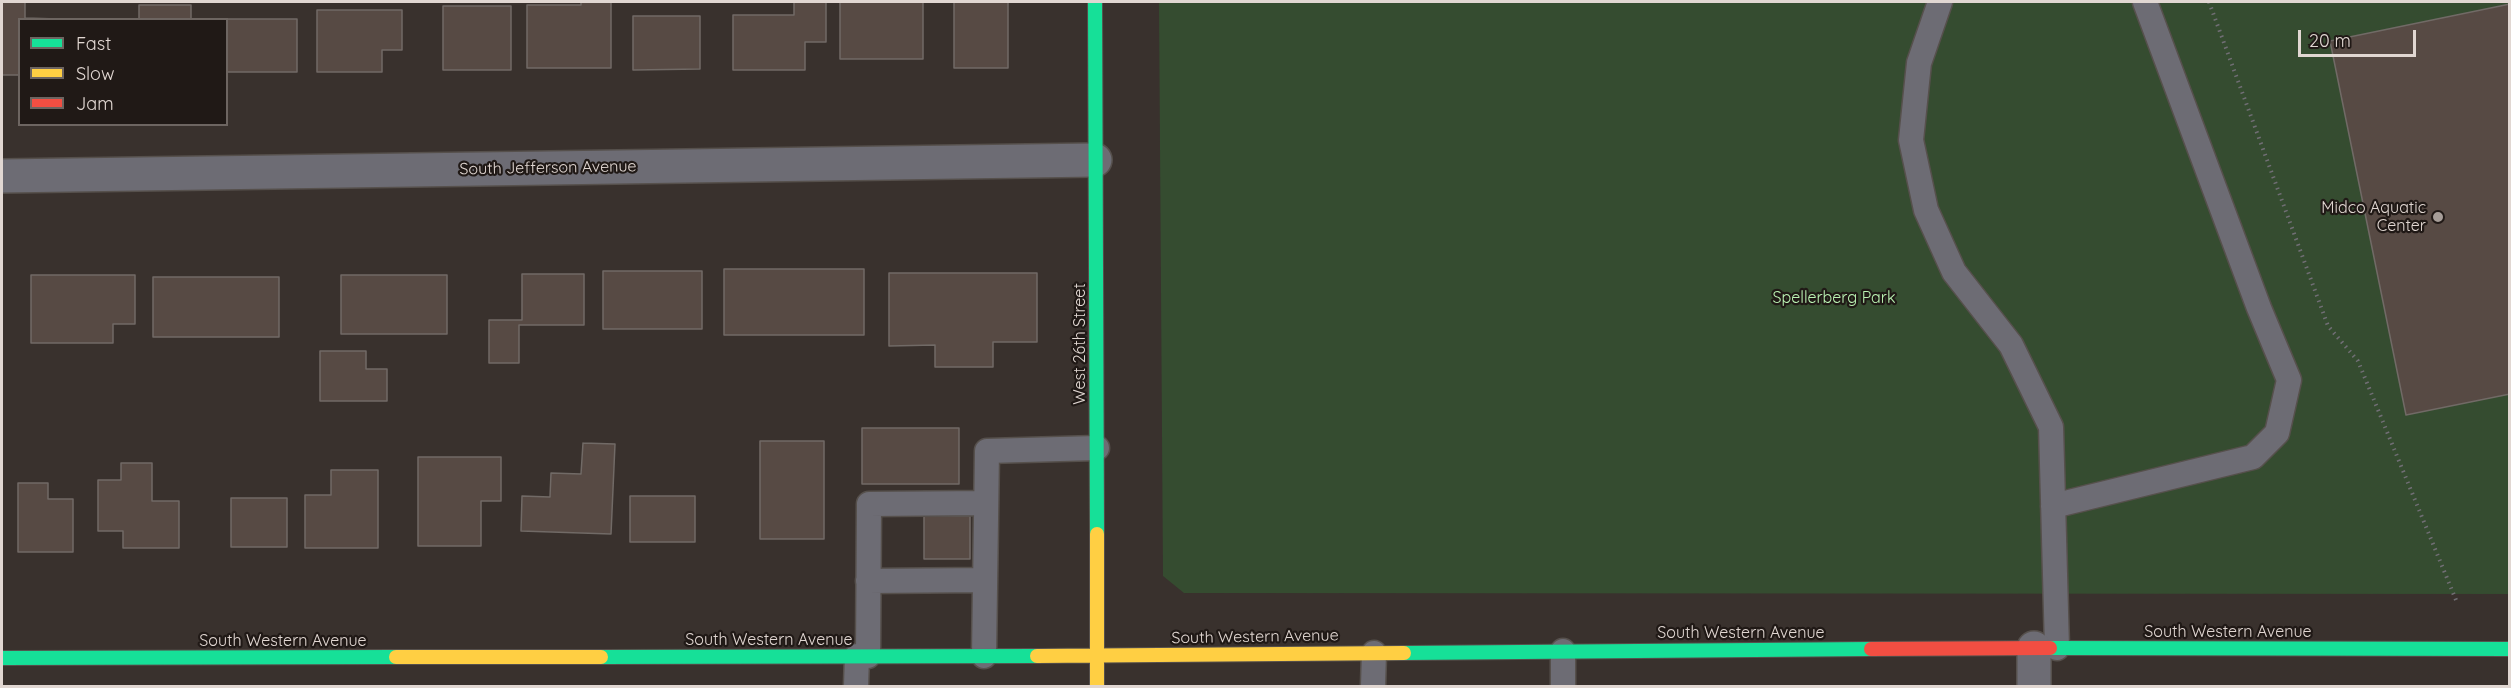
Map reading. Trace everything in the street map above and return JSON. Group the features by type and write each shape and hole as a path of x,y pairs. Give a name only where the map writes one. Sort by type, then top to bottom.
{"street":[{"name":"West 26th Street","path":"1095,2 1097,687"},
{"name":"South Jefferson Avenue","path":"2,176 1095,160"},
{"name":"South Western Avenue","path":"2,658 1097,656 2046,648 2510,649"},
{"path":"2034,687 2046,648"}],"lane":[{"path":"1940,2 1918,63 1911,140 1926,210 1954,272 2011,345 2051,427 2053,506 2046,648"},
{"path":"2053,506 2253,457 2277,433 2289,380 2259,308 2145,2"},
{"path":"984,656 987,451 1097,448"},
{"path":"856,687 862,656 868,581 869,504 986,503"},
{"path":"868,581 985,580"},
{"path":"1563,651 1563,687"},
{"path":"1373,687 1374,653"}],"path":[{"path":"2209,2 2328,326 2358,361 2456,600"}],"green space":[{"name":"Spellerberg Park","path":"1159,2 2509,2 2509,594 1184,593 1163,576"}],"building":[{"path":"2,2 25,2 25,18 18,18 18,75 2,75"},
{"path":"581,2 611,2 611,68 527,68 527,5 581,5"},
{"path":"794,2 826,2 826,42 805,42 805,70 733,70 733,15 794,15"},
{"path":"840,2 923,2 923,59 840,59"},
{"path":"954,2 1008,2 1008,68 954,68"},
{"name":"Midco Aquatic Center","path":"2510,4 2510,394 2406,415 2330,41"},
{"path":"139,5 191,5 191,18 139,18"},
{"path":"443,6 511,6 511,70 443,70"},
{"path":"317,10 402,10 402,50 382,50 382,72 317,72"},
{"path":"633,16 700,16 700,69 633,70"},
{"path":"228,19 297,19 297,72 228,72"},
{"path":"724,269 864,269 864,335 724,335"},
{"path":"603,271 702,271 702,329 603,329"},
{"path":"889,273 1037,273 1037,342 993,342 993,367 935,367 935,345 889,346"},
{"path":"522,274 584,274 584,325 519,325 519,363 489,363 489,320 522,320"},
{"path":"31,275 135,275 135,324 113,324 113,343 31,343"},
{"path":"341,275 447,275 447,334 341,334"},
{"path":"153,277 279,277 279,337 153,337"},
{"path":"320,351 366,351 366,369 387,369 387,401 320,401"},
{"path":"862,428 959,428 959,484 862,484"},
{"path":"760,441 824,441 824,539 760,539"},
{"path":"583,443 615,444 611,534 521,531 522,496 550,497 551,473 581,474"},
{"path":"418,457 501,457 501,501 481,501 481,546 418,546"},
{"path":"121,463 152,463 152,501 179,501 179,548 123,548 123,531 98,531 98,480 121,480"},
{"path":"331,470 378,470 378,548 305,548 305,495 331,495"},
{"path":"18,483 48,483 48,499 73,499 73,552 18,552"},
{"path":"630,496 695,496 695,542 630,542"},
{"path":"231,498 287,498 287,547 231,547"},
{"path":"924,516 970,516 970,559 924,559"}],"traffic: fast":[{"path":"1095,2 1097,534"},
{"path":"2050,648 2510,649"},
{"path":"1404,653 1871,649"},
{"path":"601,657 1037,656"},
{"path":"2,658 396,657"}],"traffic: slow":[{"path":"1097,534 1097,686"},
{"path":"1037,656 1404,653"},
{"path":"396,657 601,657"}],"traffic: jam":[{"path":"1871,649 2050,648"}],"place":[{"name":"Midco Aquatic Center","path":"2438,217"}]}
